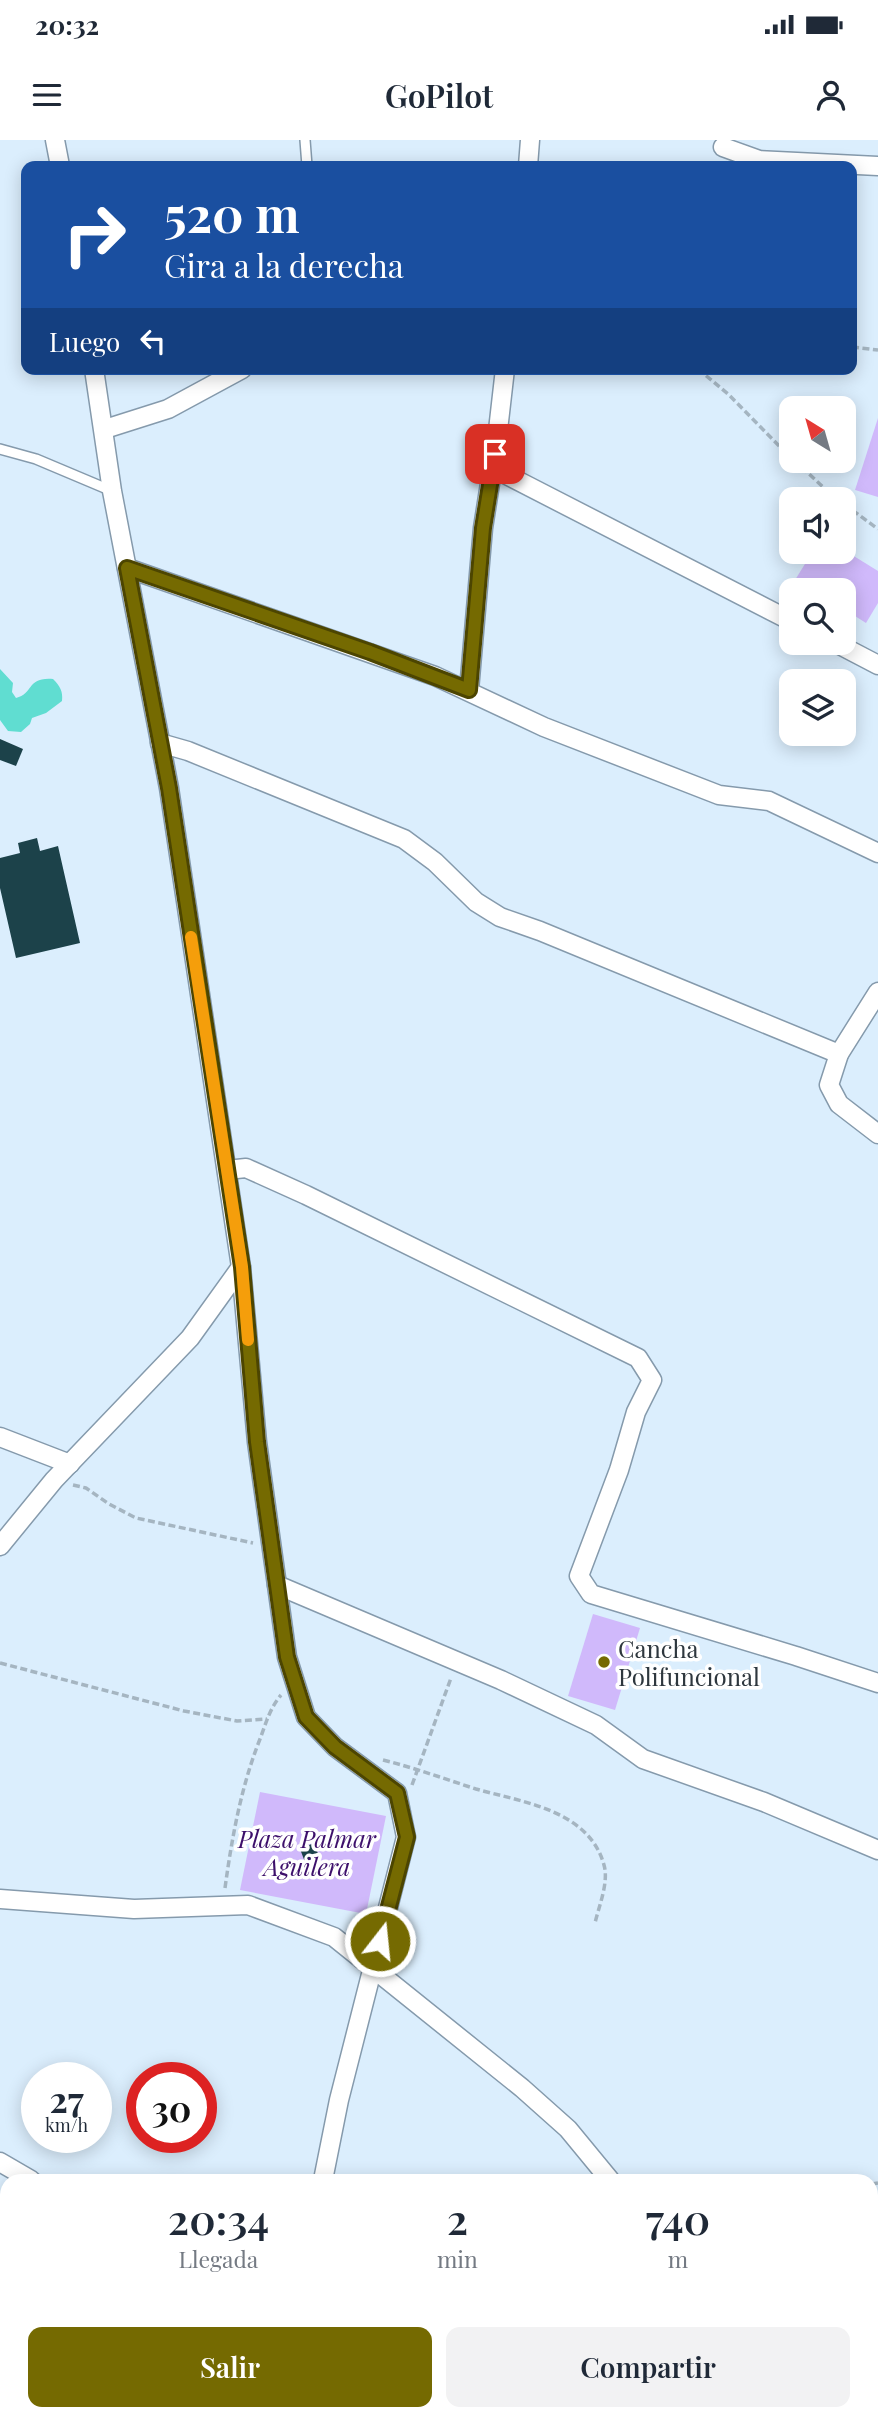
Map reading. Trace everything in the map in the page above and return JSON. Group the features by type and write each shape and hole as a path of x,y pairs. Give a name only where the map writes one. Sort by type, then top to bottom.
{"street":[{"path":"55,140 59,161"},
{"path":"528,161 530,140"},
{"path":"723,144 759,160 779,161"},
{"path":"857,165 878,166"},
{"path":"95,375 112,491 160,743 242,1267 257,1442 287,1657 306,1717 335,1747 397,1793 407,1837 339,2100 324,2174"},
{"path":"105,429 168,409 231,375"},
{"path":"469,690 483,528 504,375"},
{"path":"493,468 779,615"},
{"path":"127,568 370,652 469,690 544,727 719,795 769,801 878,853"},
{"path":"856,654 878,665"},
{"path":"160,743 188,751 404,839 435,862 476,902 500,917 839,1054"},
{"path":"878,992 839,1054 829,1085 839,1104 878,1134"},
{"path":"227,1170 246,1168 306,1195 638,1358 652,1380 636,1412 619,1470 579,1576 591,1594 878,1683"},
{"path":"0,1546 54,1480 190,1338 242,1267"},
{"path":"0,1437 70,1464"},
{"path":"277,1585 596,1725 643,1759 764,1802 878,1850"},
{"path":"0,1899 134,1909 248,1905 334,1937 531,2096 568,2129 605,2174"},
{"path":"0,2162 21,2174"}],"lane":[{"path":"305,140 307,161"},
{"path":"0,449 36,459 112,491"}],"path":[{"path":"857,347 878,349"},
{"path":"705,375 779,446"},
{"path":"807,473 823,487"},
{"path":"856,513 878,529"},
{"path":"54,1480 86,1488 136,1518 272,1547"},
{"path":"401,1814 457,1662"},
{"path":"0,1663 184,1711 237,1721 267,1719"},
{"path":"222,1907 239,1804 272,1706 293,1680"},
{"path":"355,1762 384,1760 418,1769 477,1789 544,1807 576,1825 595,1844 605,1866 604,1889 595,1923"}],"green space":[{"path":"878,418 878,497 856,490"},
{"path":"856,557 878,571 878,603 866,623 856,617 856,578 796,578 805,564 856,564"},
{"name":"Cancha Polifuncional","path":"593,1614 640,1628 615,1710 568,1696"},
{"name":"Plaza Palmar Aguilera","path":"260,1792 386,1816 366,1914 240,1890"}],"shaded area":[{"path":"0,669 13,683 12,692 16,698 26,693 34,683 53,679 58,684 62,701 46,713 32,718 30,724 21,732 8,731 0,720"}],"building":[{"path":"0,739 23,749 16,766 0,760"},
{"path":"37,838 40,851 58,846 80,943 16,958 0,888 0,858 20,853 18,843"},
{"path":"314,1843 319,1856 305,1862 300,1849"}],"slow traffic":[{"path":"191,937 242,1267 248,1340"}],"place":[{"name":"Cancha Polifuncional","path":"604,1662"}],"route":[{"path":"380,1941 407,1837 397,1793 335,1747 306,1717 287,1657 257,1442 242,1267 169,788 127,568 370,652 469,690 483,528 495,454"}]}
